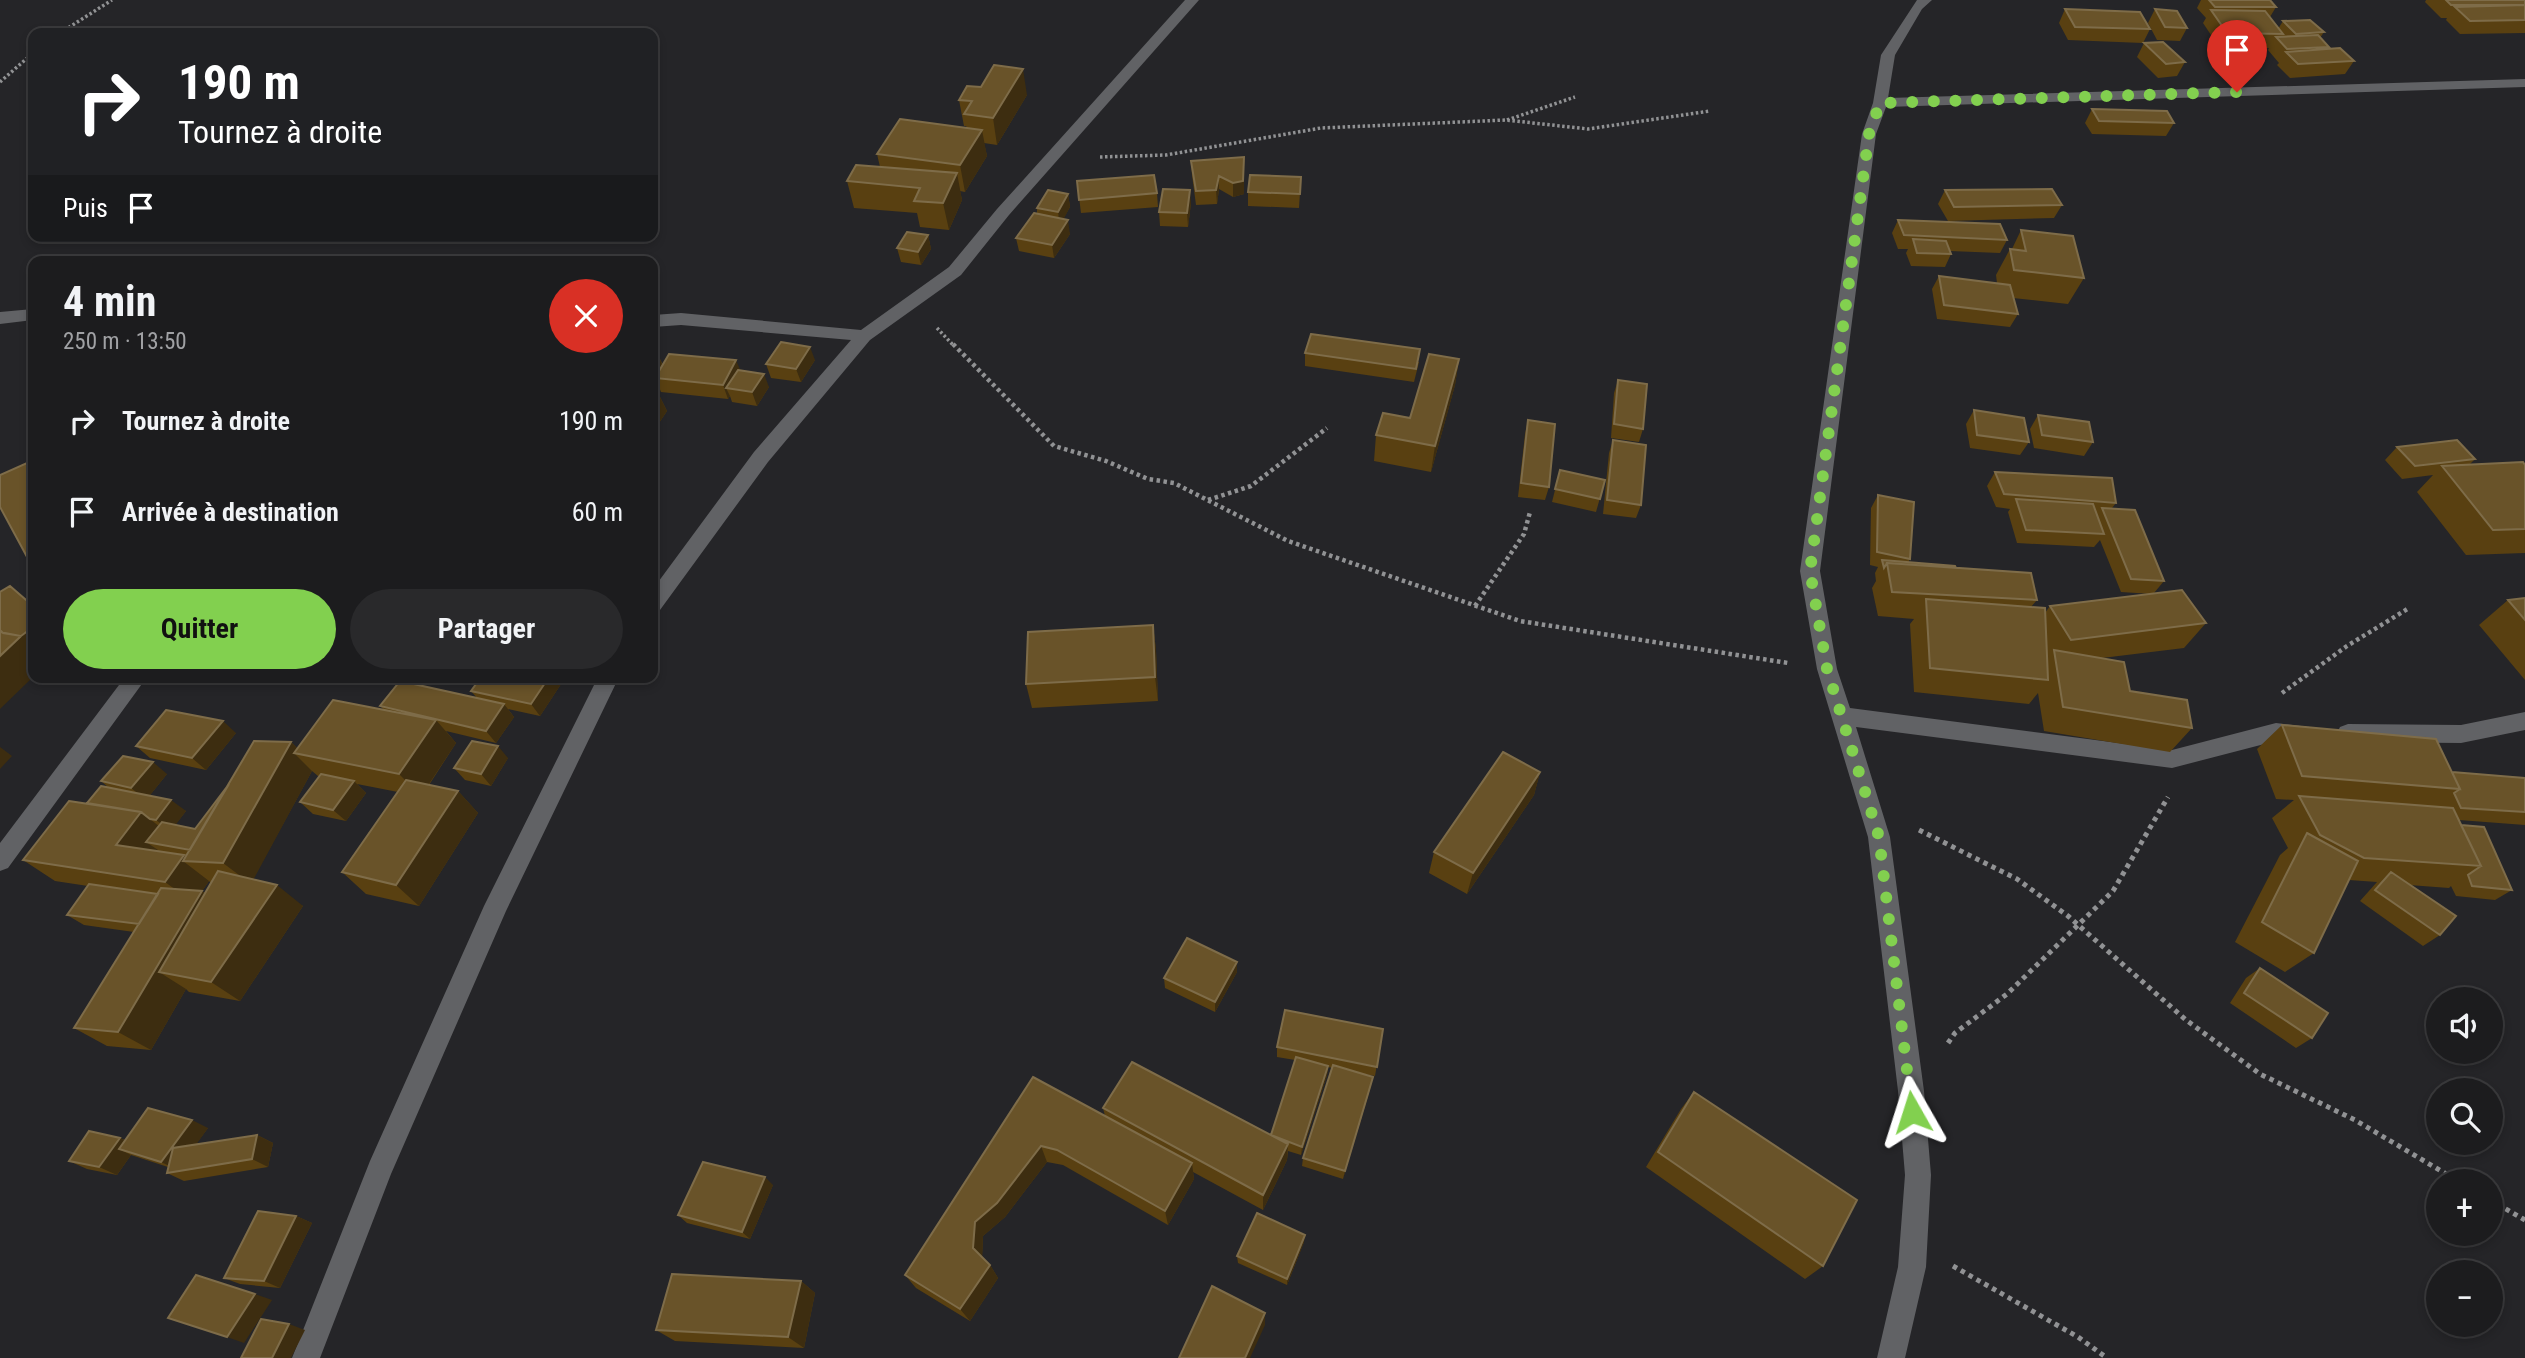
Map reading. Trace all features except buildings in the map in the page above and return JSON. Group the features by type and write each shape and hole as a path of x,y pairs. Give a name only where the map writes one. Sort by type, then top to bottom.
{"street":[{"path":"658,597 761,457 864,336 955,271 1050,159 1192,0"},
{"path":"1891,1358 1912,1267 1918,1175 1911,1091 1879,837 1827,669 1810,571 1869,134 1880,103 1888,55 1917,6 1925,0"},
{"path":"1880,103 2525,83"},
{"path":"0,318 28,315"},
{"path":"658,321 681,319 864,336"},
{"path":"0,861 133,683"},
{"path":"306,1358 379,1170 490,918 606,683"},
{"path":"1841,716 2172,759 2276,732 2460,734 2525,721"}],"path":[{"path":"68,28 112,0"},
{"path":"0,82 28,57"},
{"path":"1506,120 1575,97"},
{"path":"1050,159 1166,155 1321,128 1506,120 1588,129 1710,111"},
{"path":"930,321 1054,446 1106,461 1149,479 1174,483 1288,541 1520,621 1827,669"},
{"path":"1207,500 1251,486 1327,428"},
{"path":"1475,606 1524,534 1530,512"},
{"path":"2274,698 2347,646 2409,608"},
{"path":"1911,1091 1955,1034 2007,994 2113,891 2154,818 2192,761 2206,751"},
{"path":"1867,799 1939,842 2017,879 2078,925 2186,1020 2260,1074 2355,1120 2438,1169"},
{"path":"2503,1207 2525,1220"},
{"path":"1913,1243 2078,1337 2107,1358"}],"route":[{"path":"1912,1112 1879,837 1827,669 1810,571 1869,134 1880,103 2237,92"}]}
